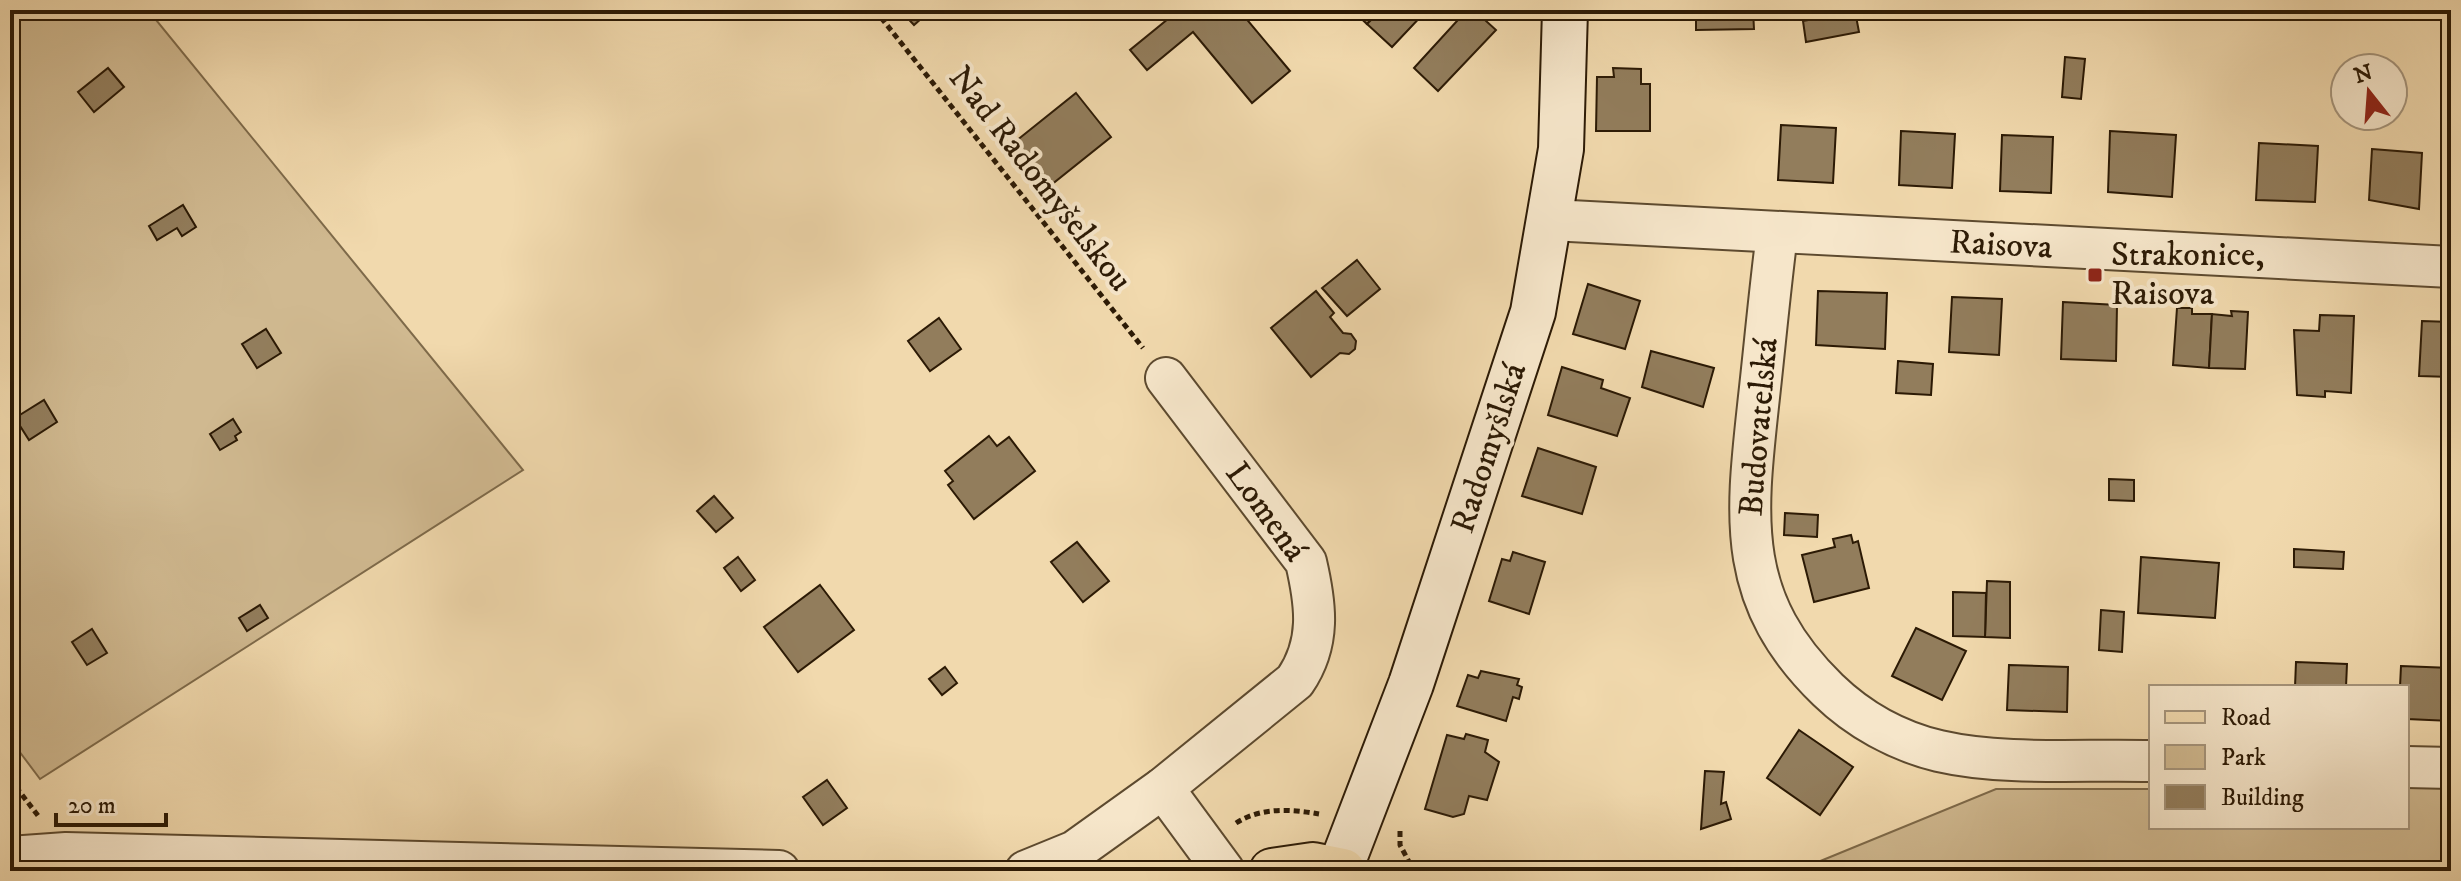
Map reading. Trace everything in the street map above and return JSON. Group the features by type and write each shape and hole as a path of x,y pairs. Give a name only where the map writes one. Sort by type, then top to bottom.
{"main road":[{"name":"Radomyšlská","path":"1342,870 1458,548 1533,312 1561,149 1565,10"},
{"path":"1272,871 1313,865 1342,870"}],"street":[{"name":"Raisova","path":"1551,220 2451,267"},
{"name":"Budovatelská","path":"1777,234 1747,502 1753,561 1773,620 1805,667 1846,707 1886,732 1935,750 1971,757 2149,761"},
{"name":"Lomená","path":"1026,871 1075,851 1163,788 1295,681 1309,661 1315,639 1314,594 1306,562 1166,378"},
{"path":"2409,767 2451,768"},
{"path":"1163,788 1224,871"},
{"path":"10,857 66,853 779,871"}],"path":[{"name":"Nad Radomyšelskou","path":"875,10 1166,378"}],"green space":[{"path":"10,10 148,10 523,470 40,779 10,739"},
{"path":"2409,788 2451,788 2451,871 1796,871 1996,789 2149,789 2149,829 2409,829"}],"building":[{"path":"900,10 931,10 914,25"},
{"path":"1179,10 1225,10 1229,15 1239,10 1290,71 1252,103 1193,32 1147,70 1130,50"},
{"path":"1352,10 1381,10 1367,24"},
{"path":"1381,10 1427,10 1392,47 1367,24"},
{"path":"1467,10 1474,10 1496,30 1438,91 1414,68"},
{"path":"1696,10 1753,10 1754,29 1696,30"},
{"path":"1855,11 1859,32 1806,42 1803,21"},
{"path":"2065,57 2085,59 2081,99 2062,97"},
{"path":"108,68 124,87 94,112 78,92"},
{"path":"1613,68 1641,69 1641,84 1650,84 1650,131 1596,131 1597,77 1614,77"},
{"path":"1076,93 1111,137 1046,189 1011,145"},
{"path":"1781,125 1836,128 1833,183 1778,180"},
{"path":"1901,131 1955,134 1952,188 1899,185"},
{"path":"2110,131 2176,135 2172,197 2108,192"},
{"path":"2002,135 2053,137 2051,193 2000,191"},
{"path":"2259,143 2318,146 2315,202 2256,200"},
{"path":"2372,149 2422,153 2419,209 2369,200"},
{"path":"183,205 196,227 182,236 177,228 157,240 149,226"},
{"path":"1357,260 1380,289 1347,316 1322,288"},
{"path":"1588,284 1640,301 1625,349 1573,334"},
{"path":"1316,291 1334,313 1330,317 1343,333 1351,334 1356,341 1355,349 1349,354 1340,353 1311,377 1271,328"},
{"path":"1818,291 1887,293 1885,349 1816,345"},
{"path":"1952,297 2002,299 1999,355 1949,352"},
{"path":"2063,302 2117,305 2116,361 2061,359"},
{"path":"2177,308 2192,308 2192,314 2212,314 2209,368 2173,365"},
{"path":"2231,311 2248,312 2245,369 2209,368 2212,314 2232,316"},
{"path":"2320,315 2354,316 2351,393 2325,391 2325,397 2297,395 2294,330 2319,331"},
{"path":"939,318 961,349 930,371 908,341"},
{"path":"2422,321 2451,322 2451,377 2419,376"},
{"path":"266,329 281,353 257,368 242,344"},
{"path":"1651,351 1714,368 1703,407 1642,387"},
{"path":"1898,361 1933,364 1931,395 1896,393"},
{"path":"1562,367 1603,380 1601,388 1630,398 1617,436 1548,415"},
{"path":"44,400 57,422 29,440 15,418"},
{"path":"233,419 241,432 235,436 237,440 220,450 210,434"},
{"path":"989,436 997,446 1009,437 1035,471 974,519 948,485 953,481 945,471"},
{"path":"1538,448 1596,467 1582,514 1522,496"},
{"path":"2109,479 2134,480 2134,501 2109,500"},
{"path":"714,496 733,518 716,532 697,511"},
{"path":"1785,513 1818,515 1817,537 1784,535"},
{"path":"1851,535 1853,543 1858,541 1869,588 1814,602 1802,555 1835,547 1833,539"},
{"path":"1077,542 1109,581 1083,602 1051,562"},
{"path":"2294,549 2344,552 2343,569 2294,567"},
{"path":"1513,552 1545,562 1529,614 1489,601 1502,559 1510,561"},
{"path":"738,557 755,580 741,591 724,568"},
{"path":"2141,557 2219,563 2215,618 2138,613"},
{"path":"1987,581 2010,582 2010,638 1985,637"},
{"path":"820,585 854,630 798,672 764,627"},
{"path":"1953,592 1986,593 1985,637 1953,636"},
{"path":"260,605 268,618 247,631 239,618"},
{"path":"2101,610 2124,612 2122,652 2099,650"},
{"path":"1916,628 1966,651 1942,700 1892,676"},
{"path":"92,629 107,653 87,665 72,642"},
{"path":"10,632 19,646 10,651"},
{"path":"2296,662 2347,664 2346,685 2295,685"},
{"path":"2009,665 2068,667 2067,712 2007,710"},
{"path":"2401,666 2451,668 2451,721 2409,719 2409,685 2400,685"},
{"path":"945,667 957,683 942,695 929,679"},
{"path":"1481,671 1519,679 1517,685 1522,687 1519,699 1513,697 1506,721 1457,706 1468,675 1478,678"},
{"path":"1799,730 1853,767 1820,815 1767,778"},
{"path":"1466,734 1488,740 1485,752 1499,762 1487,800 1469,796 1464,814 1453,817 1425,809 1447,735 1464,739"},
{"path":"1705,771 1724,772 1721,804 1726,802 1731,819 1701,829"},
{"path":"827,780 847,808 823,825 803,797"}],"place":[{"name":"Strakonice, Raisova","path":"2095,275"}]}
